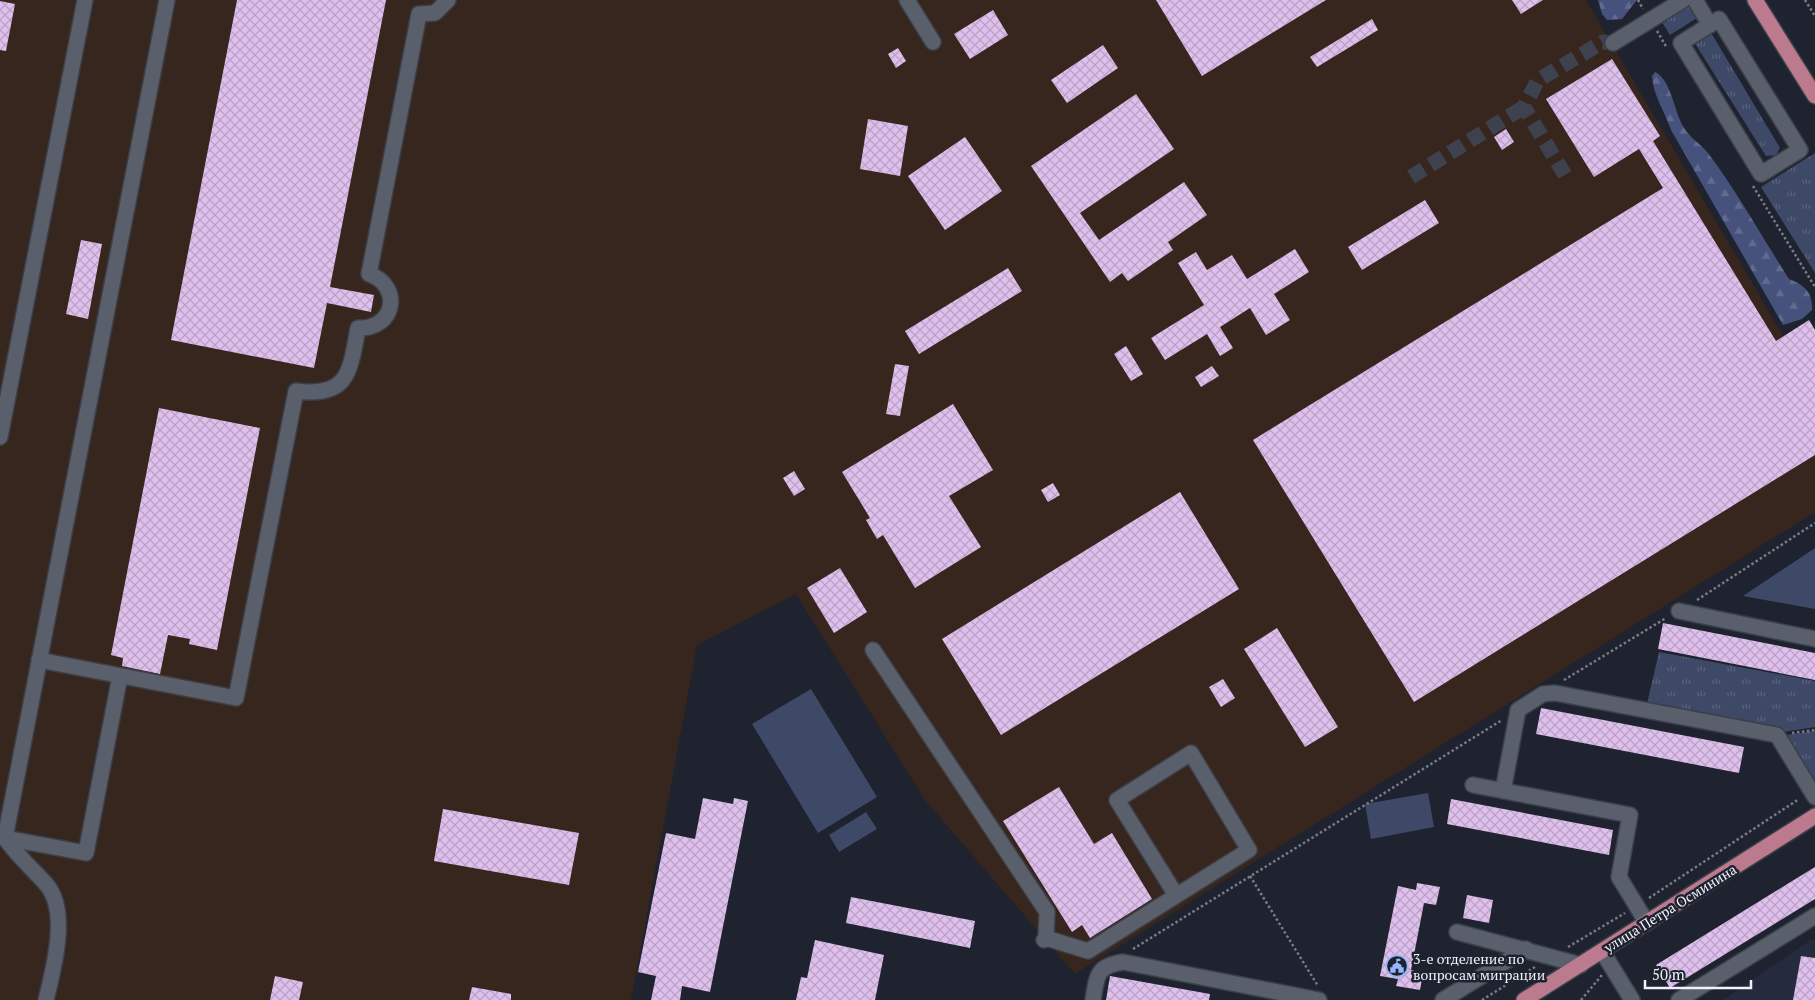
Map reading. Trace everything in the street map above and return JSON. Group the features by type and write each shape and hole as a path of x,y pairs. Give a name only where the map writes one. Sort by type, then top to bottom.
{"main road":[{"path":"1755,0 1815,96"},
{"name":"улица Петра Осминина","path":"1524,1000 1581,965 1606,957 1648,923 1815,816"}],"lane":[{"path":"0,437 85,0"},
{"path":"2,834 39,660 168,0"},
{"path":"39,660 236,698 296,391 320,392 341,382 350,371 358,328 366,328 380,323 389,310 390,295 387,288 376,277 368,274 419,14 434,13 448,0"},
{"path":"907,0 933,42"},
{"path":"1613,43 1684,0"},
{"path":"1695,0 1710,25"},
{"path":"1719,19 1800,150 1762,174 1681,43 1710,25 1719,19"},
{"path":"1679,612 1815,639"},
{"path":"873,650 1047,912 1045,939 1088,951 1249,850 1191,753 1117,800 1176,895"},
{"path":"2,834 86,853 120,676"},
{"path":"1503,791 1518,710 1543,694 1556,693 1777,735 1813,794"},
{"path":"1473,785 1630,815 1618,877 1648,923"},
{"path":"2,834 33,873 48,886 55,902 58,946 46,1000"},
{"path":"1679,1000 1815,916"},
{"path":"1457,932 1581,965"},
{"path":"1443,1000 1526,949"},
{"path":"1606,957 1632,1000"},
{"path":"1093,1000 1100,971 1108,965 1123,962 1320,996"}],"path":[{"path":"1805,0 1815,16"},
{"path":"1543,694 1679,612 1815,523"},
{"path":"1133,949 1518,710"},
{"path":"1777,735 1815,730"},
{"path":"1482,1000 1637,906 1813,794"},
{"path":"1250,876 1320,996"},
{"path":"1581,1000 1606,957"}],"shaded area":[{"path":"0,0 1586,0 1815,390 1815,512 1075,974 925,800 796,594 697,645 631,1000 0,1000"},
{"path":"1812,939 1815,940 1815,1000 1723,1000"}],"green space":[{"path":"1598,0 1637,0 1622,19 1607,20 1602,14"},
{"path":"1690,3 1697,12 1697,18 1670,35 1660,19"},
{"path":"1710,31 1780,148 1776,155 1766,156 1694,42"},
{"path":"1655,72 1665,81 1686,132 1705,150 1719,168 1789,279 1803,287 1809,294 1812,310 1802,319 1783,325 1671,130 1653,83 1652,76"},
{"path":"1815,153 1815,273 1761,187"},
{"path":"1815,548 1815,609 1743,596"},
{"path":"1659,652 1815,681 1815,727 1776,733 1646,708"},
{"path":"811,689 877,797 818,833 752,724"},
{"path":"1815,731 1815,788 1779,736"},
{"path":"1428,793 1434,827 1371,839 1365,804"},
{"path":"866,812 877,829 839,852 829,835"}],"building":[{"path":"237,0 386,0 330,287 374,295 371,312 327,303 314,368 171,340"},
{"path":"1156,0 1326,0 1202,76"},
{"path":"1512,0 1543,0 1521,14"},
{"path":"0,1 15,4 6,51 0,50"},
{"path":"993,10 1008,35 970,59 954,34"},
{"path":"1372,19 1378,30 1317,67 1310,57"},
{"path":"1103,45 1118,68 1067,103 1051,80"},
{"path":"898,48 906,61 896,68 888,54"},
{"path":"1612,59 1660,136 1653,141 1776,341 1809,320 1815,330 1815,455 1414,702 1253,440 1663,188 1639,149 1594,177 1546,99"},
{"path":"1136,94 1174,149 1080,213 1099,240 1184,182 1207,215 1168,242 1173,250 1128,281 1122,273 1110,282 1031,166"},
{"path":"868,119 908,126 900,176 860,169"},
{"path":"1506,129 1514,142 1502,150 1494,137"},
{"path":"965,137 1002,191 945,230 908,176"},
{"path":"1425,200 1439,223 1362,270 1348,247"},
{"path":"81,240 102,244 88,319 66,314"},
{"path":"1295,249 1309,272 1274,294 1290,320 1266,335 1250,308 1220,327 1233,348 1220,356 1207,334 1165,360 1151,338 1204,305 1178,263 1196,252 1207,270 1232,255 1247,279"},
{"path":"1008,268 1022,291 919,354 905,331"},
{"path":"1126,346 1143,374 1131,381 1114,354"},
{"path":"895,364 909,366 900,416 886,414"},
{"path":"1212,366 1219,376 1201,387 1195,377"},
{"path":"953,404 993,470 949,496 981,547 915,588 883,535 877,539 866,520 870,518 842,472"},
{"path":"159,408 260,428 217,650 189,644 190,639 168,635 160,674 122,666 123,658 111,655"},
{"path":"794,471 805,489 794,496 783,478"},
{"path":"1053,483 1060,495 1048,502 1041,490"},
{"path":"1180,492 1239,589 1001,735 942,639"},
{"path":"840,568 867,612 834,633 807,588"},
{"path":"1663,623 1815,653 1815,680 1658,649"},
{"path":"1277,628 1338,727 1305,747 1244,649"},
{"path":"1223,679 1235,698 1221,707 1209,687"},
{"path":"1541,708 1744,747 1739,773 1536,734"},
{"path":"1059,787 1094,844 1112,833 1152,899 1090,938 1082,925 1072,932 1003,821"},
{"path":"703,798 733,804 734,798 748,801 710,992 682,986 680,1000 651,1000 656,976 638,972 666,833 695,839"},
{"path":"1451,799 1613,830 1609,855 1447,824"},
{"path":"443,809 579,833 569,885 434,861"},
{"path":"1815,867 1815,899 1670,988 1656,965"},
{"path":"1417,883 1440,887 1436,905 1424,903 1411,970 1423,973 1420,990 1396,986 1398,979 1380,976 1398,886 1416,890"},
{"path":"1467,895 1493,900 1489,923 1463,918"},
{"path":"851,897 975,921 970,948 846,923"},
{"path":"815,940 884,955 875,1000 796,1000 801,977 807,978"},
{"path":"1801,956 1815,958 1815,1000 1793,1000"},
{"path":"275,976 303,982 299,1000 270,1000"},
{"path":"1110,976 1210,994 1209,1000 1106,1000"},
{"path":"472,987 511,994 511,1000 469,1000"}],"tunnel":[{"path":"1565,175 1524,107 1538,80 1603,42 1613,43"},
{"path":"1411,177 1524,107"}],"place":[{"name":"3-е отделение по вопросам миграции","path":"1397,966"}]}
